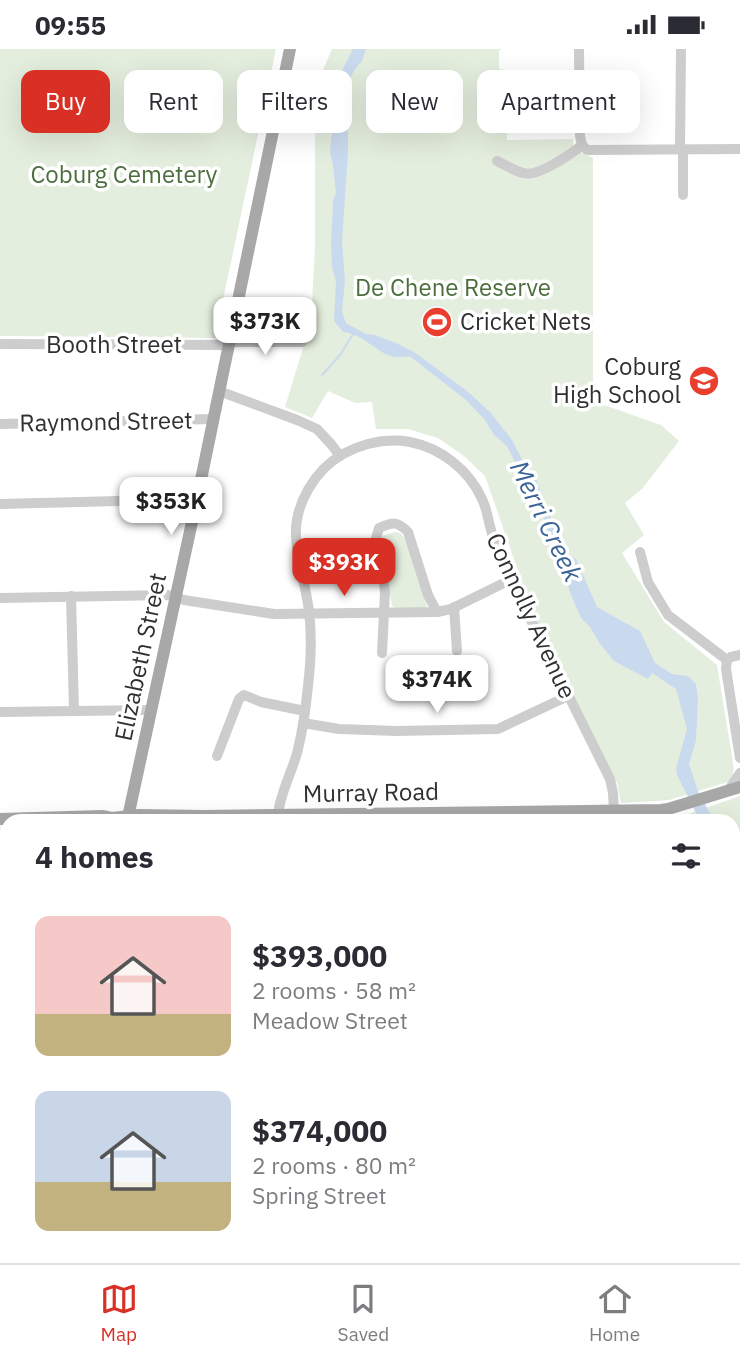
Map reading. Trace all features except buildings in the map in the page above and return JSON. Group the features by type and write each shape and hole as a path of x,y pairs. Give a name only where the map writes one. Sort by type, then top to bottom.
{"main road":[{"name":"Elizabeth Street","path":"129,814 291,50"},
{"name":"Murray Road","path":"598,814 668,809 729,790"}],"street":[{"path":"579,49 580,136 584,148"},
{"path":"681,49 683,195"},
{"path":"497,161 517,171 534,174 584,148 740,149"},
{"name":"Booth Street","path":"0,344 302,342"},
{"path":"219,391 317,429 340,456"},
{"name":"Raymond Street","path":"0,424 213,419"},
{"name":"Connolly Avenue","path":"278,814 298,750 308,687 311,646 309,614 296,535 299,511 308,488 326,465 374,442 401,440 424,445 444,455 469,477 477,488 484,501 494,541 510,580 610,779 614,811"},
{"path":"0,504 197,499"},
{"path":"382,653 385,592 375,542 379,528 391,523 401,525 408,532 428,595 438,612"},
{"path":"640,552 648,582 668,615 727,660"},
{"path":"0,598 167,595 274,614 438,612 510,580"},
{"path":"71,596 74,710"},
{"path":"454,607 457,651"},
{"path":"727,660 740,655"},
{"path":"727,660 726,670 740,758"},
{"path":"217,756 239,699 244,695 261,702 305,711"},
{"path":"303,723 340,729 397,731 498,729 568,696"},
{"path":"0,712 152,710"},
{"path":"729,790 740,772"}],"green space":[{"name":"Coburg Cemetery","path":"0,49 276,49 272,70 237,70 237,133 258,133 215,338 0,336"},
{"name":"De Chene Reserve","path":"332,49 502,49 499,51 499,69 507,70 477,70 477,133 507,133 507,140 573,139 573,149 593,158 593,401 661,425 679,441 642,489 625,503 644,535 622,553 664,622 717,665 734,769 731,781 669,800 621,803 617,783 535,620 485,476 464,456 438,438 408,429 376,429 372,402 355,403 328,391 312,418 285,407 311,322 315,246 315,133 352,133 352,70 323,70"},
{"path":"400,533 408,542 427,606 424,609 397,609 392,606 380,541 382,536"},
{"path":"740,796 740,814 688,814"}],"water":[{"path":"353,49 366,49 362,61 352,75 352,70 342,70"},
{"name":"Merri Creek","path":"332,133 348,133 342,242 345,281 342,312 346,323 366,334 375,335 414,352 467,391 491,413 512,440 536,479 554,526 562,526 563,530 556,530 556,535 564,551 576,559 597,607 640,631 655,663 672,674 688,676 696,684 696,741 689,764 698,791 710,814 696,814 677,775 676,768 687,729 676,689 652,673 648,679 614,661 581,618 569,590 565,570 549,537 540,503 507,446 494,435 484,419 466,400 411,357 388,355 357,336 343,332 334,321 336,282 331,246 333,200 336,194 330,152"}],"waterway":[{"path":"322,375 340,355 355,331"}],"place":[{"name":"Cricket Nets","path":"437,322"},
{"name":"Coburg High School","path":"704,381"}]}
